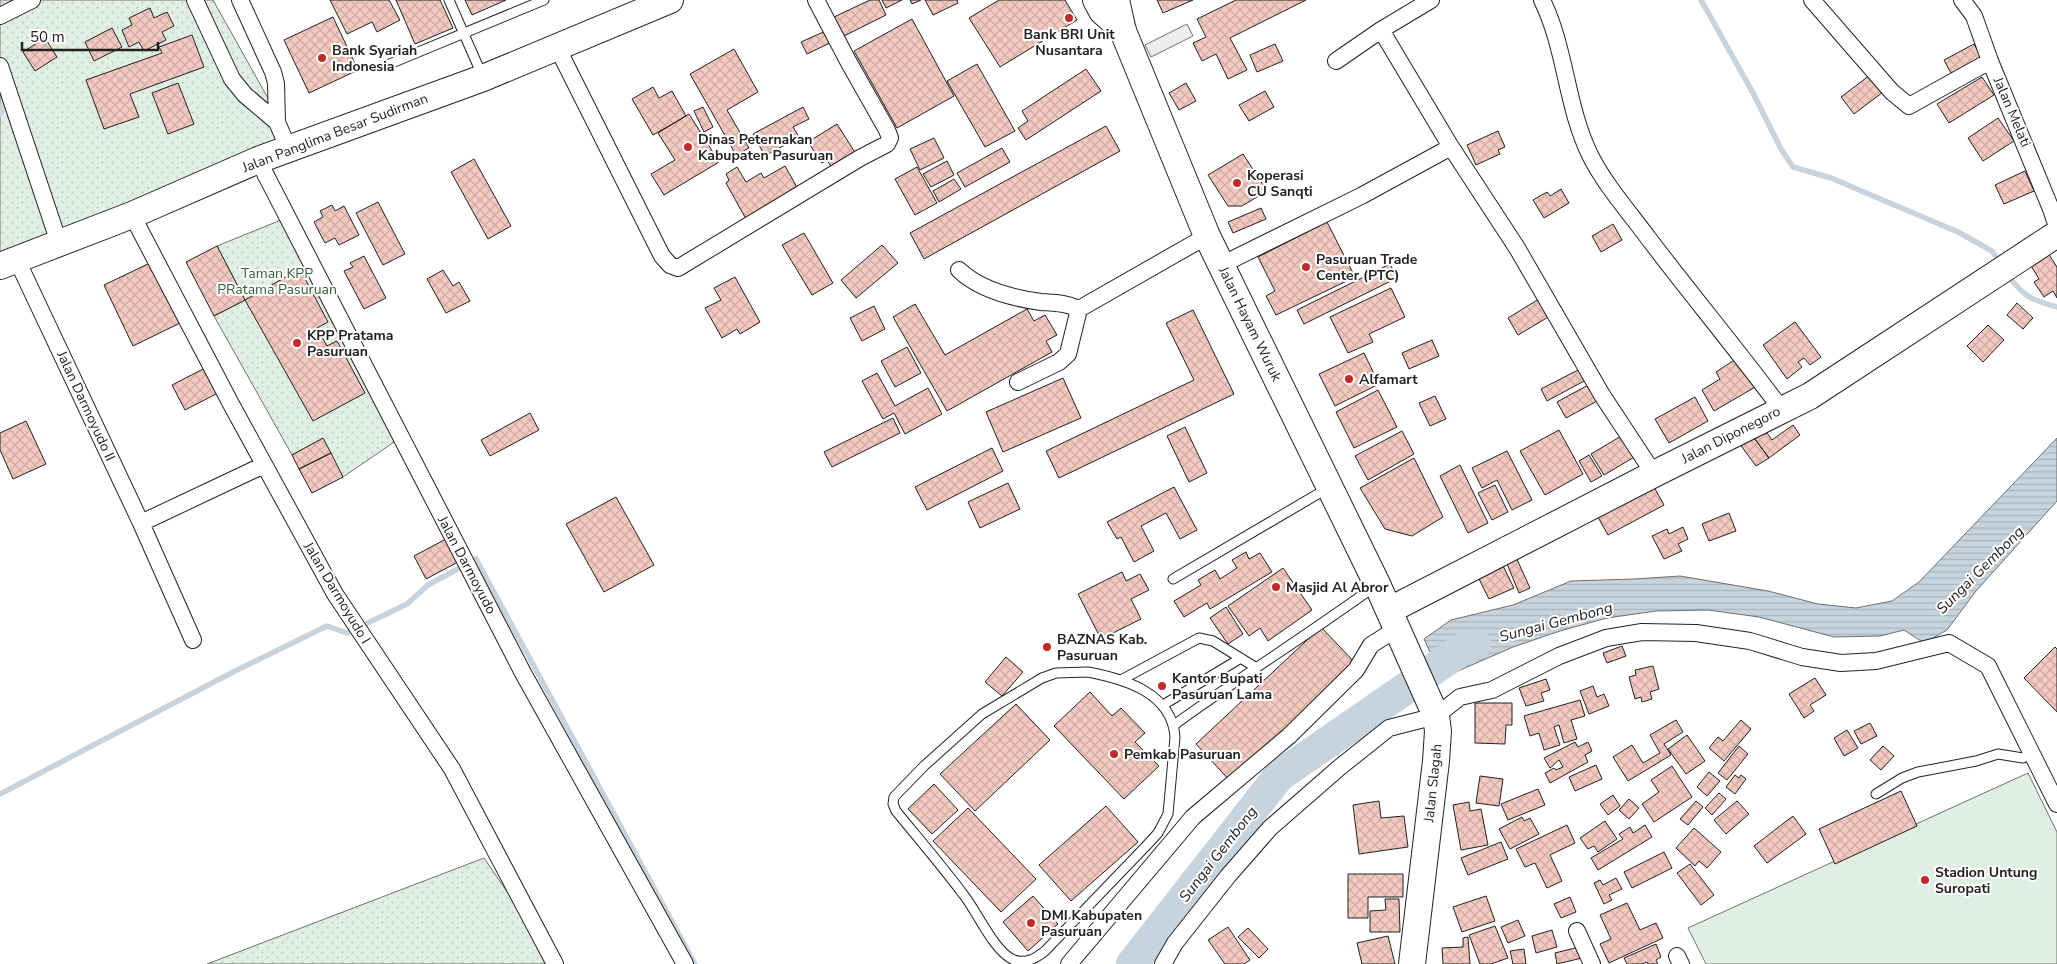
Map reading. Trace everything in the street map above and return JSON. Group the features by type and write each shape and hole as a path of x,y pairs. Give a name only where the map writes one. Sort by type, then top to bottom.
{"main road":[{"name":"Jalan Panglima Besar Sudirman","path":"8,263 132,215 258,160 483,78 670,0"},
{"name":"Jalan Hayam Wuruk","path":"1096,0 1102,11 1124,31"},
{"name":"Jalan Hayam Wuruk","path":"1116,0 1124,31 1207,236 1396,625"},
{"name":"Jalan Diponegoro","path":"1396,625 1654,474 1782,410 1838,379 2057,234"},
{"name":"Jalan Slagah","path":"1396,625 1435,712 1438,731 1412,964"}],"street":[{"path":"0,16 32,0"},
{"path":"196,0 228,71 238,88 277,122"},
{"path":"240,0 274,77 277,122 289,150"},
{"path":"557,47 662,256 670,265 678,268 860,158 887,144 890,138 887,130 843,53 816,0"},
{"path":"1336,61 1381,30 1431,0"},
{"path":"1542,0 1552,20 1581,135 1591,157 1618,198 1703,310 1737,349 1782,410"},
{"path":"1812,0 1892,92 1909,106 1990,61"},
{"name":"Jalan Melati","path":"1962,0 1974,16 1990,61 2057,227"},
{"path":"1381,30 1451,147 1517,248 1602,395 1654,474"},
{"path":"0,66 59,243"},
{"path":"1221,266 1361,196 1451,147"},
{"name":"Jalan Darmoyudo","path":"258,160 524,673 685,964"},
{"name":"Jalan Darmoyudo I","path":"132,215 264,465 335,594 452,769 555,964"},
{"path":"1018,382 1059,362 1068,354 1079,309 1207,236"},
{"name":"Jalan Darmoyudo II","path":"8,263 141,523 193,640"},
{"path":"959,270 970,280 989,289 1027,299 1067,304 1079,309"},
{"path":"141,523 264,465"},
{"path":"1069,964 1193,817 1289,736 1356,670 1371,645 1396,625"},
{"path":"1163,964 1175,943 1216,891 1270,828 1340,767 1389,728 1435,712 1460,697 1492,690 1559,656 1606,638 1642,632 1696,633 1750,641 1802,657 1841,663 1876,661 1949,642 1988,666 2057,804"},
{"path":"1577,931 1592,964"}],"lane":[{"path":"449,0 483,78"},
{"path":"387,65 544,0"},
{"path":"1174,579 1330,487"},
{"path":"1174,725 1255,667 1330,619 1377,584"},
{"path":"1121,680 1199,638 1213,641 1255,667"},
{"path":"1163,705 1241,658"},
{"path":"1056,672 1088,672 1121,680 1149,694 1163,705 1174,725 1174,749 1168,814 1158,833 1035,959 1024,962 1013,960 998,946 965,895 896,811 893,804 894,797 919,771 982,714 1029,684 1056,672"},
{"path":"1876,794 1902,778 1918,772 1976,761 1998,754 2023,758 2032,752"}],"green space":[{"path":"0,0 213,0 297,150 0,264"},
{"name":"Taman KPP PRatama Pasuruan","path":"286,218 400,438 343,477 322,439 292,455 214,316 245,300 217,246"},
{"name":"Stadion Untung Suropati","path":"2028,773 2057,832 2057,964 1706,964 1688,928"},
{"path":"484,858 536,934 550,964 207,964"}],"shaded area":[{"path":"1187,24 1193,36 1151,57 1145,45"}],"water":[{"path":"2057,438 2057,501 1976,591 1947,630 1924,643 1904,630 1880,636 1834,637 1759,617 1708,610 1656,611 1607,618 1560,631 1513,647 1442,678 1424,639 1451,620 1513,605 1571,581 1680,576 1768,591 1818,604 1856,608 1892,601 1919,582"}],"building":[{"path":"330,0 389,0 400,20 377,32 372,22 347,34"},
{"path":"396,0 440,0 453,28 415,44"},
{"path":"465,0 506,0 472,15"},
{"path":"870,0 879,0 886,15 844,36 834,17"},
{"path":"882,0 902,0 886,8"},
{"path":"910,0 921,0 912,4"},
{"path":"925,0 957,0 958,3 933,15"},
{"path":"999,0 1065,0 1077,20 1000,67 969,18"},
{"path":"1157,0 1193,0 1163,13"},
{"path":"1236,0 1306,0 1230,38 1247,70 1228,79 1216,54 1202,61 1193,43 1206,37 1197,19"},
{"path":"150,8 154,18 167,12 174,26 162,32 166,40 144,51 139,42 129,47 122,30 132,25 129,18"},
{"path":"333,17 358,70 309,93 284,40"},
{"path":"912,19 954,96 897,128 854,51"},
{"path":"112,28 122,47 94,61 85,42"},
{"path":"828,30 834,41 807,54 801,42"},
{"path":"192,35 204,67 130,94 139,117 104,129 86,80 162,53 159,47"},
{"path":"45,38 57,57 35,71 23,52"},
{"path":"1275,44 1283,61 1257,72 1250,55"},
{"path":"1974,44 1982,59 1952,75 1944,60"},
{"path":"734,49 758,92 727,110 749,148 736,155 690,74"},
{"path":"977,64 1015,131 985,147 947,81"},
{"path":"1086,69 1101,91 1026,140 1018,128 1028,121 1022,111"},
{"path":"1870,75 1883,92 1854,114 1841,97"},
{"path":"1982,77 1994,95 1949,123 1937,104"},
{"path":"178,83 194,124 168,134 152,93"},
{"path":"1186,83 1196,101 1179,110 1169,93"},
{"name":"Dinas Peternakan Kabupaten Pasuruan","path":"653,87 659,98 672,91 686,116 653,135 632,99"},
{"path":"1265,91 1274,107 1249,121 1239,105"},
{"name":"Dinas Peternakan Kabupaten Pasuruan","path":"703,107 713,127 704,132 694,111"},
{"path":"803,107 809,119 793,127 799,137 765,156 753,134"},
{"name":"Dinas Peternakan Kabupaten Pasuruan","path":"689,114 719,162 664,195 651,174 675,160 658,133"},
{"path":"1998,118 2014,141 1983,161 1968,138"},
{"path":"837,124 856,154 832,168 827,160 822,163 808,142"},
{"path":"1106,126 1120,151 924,259 910,233"},
{"path":"1498,131 1505,147 1498,150 1500,154 1476,165 1467,145"},
{"path":"934,138 944,158 920,170 910,149"},
{"path":"1002,148 1010,162 965,187 957,173"},
{"name":"Koperasi CU Sanqti","path":"1243,154 1267,191 1242,206 1228,206 1208,175"},
{"path":"474,159 511,226 488,239 451,172"},
{"path":"947,161 954,175 931,187 923,174"},
{"path":"785,166 798,189 746,219 726,183 729,180 726,174 737,167 746,182 761,173 764,178"},
{"path":"917,167 937,203 915,215 895,179"},
{"path":"2025,171 2034,191 2004,204 1995,185"},
{"path":"954,179 961,189 939,202 933,191"},
{"path":"1561,189 1569,203 1544,218 1533,200 1547,192 1550,196"},
{"path":"378,202 405,254 383,265 356,213"},
{"path":"332,205 335,211 344,206 359,235 339,245 335,238 325,243 314,222 323,217 320,211"},
{"path":"1261,208 1266,219 1233,233 1228,222"},
{"name":"Pasuruan Trade Center (PTC)","path":"1327,222 1355,277 1276,315 1266,296 1275,291 1258,257"},
{"path":"1613,224 1622,240 1601,252 1592,236"},
{"path":"804,233 833,283 812,295 782,245"},
{"path":"882,245 898,263 856,298 841,280"},
{"path":"217,246 245,300 214,316 186,262"},
{"path":"2048,253 2057,267 2057,298 2053,291 2044,297 2034,282 2039,279 2030,264"},
{"path":"364,256 386,298 364,309 344,271 353,267 350,263"},
{"path":"152,262 182,322 133,346 104,285"},
{"path":"1390,264 1397,278 1304,324 1297,310"},
{"name":"KPP Pratama Pasuruan","path":"300,269 328,322 317,328 327,346 337,341 365,393 313,421 245,300"},
{"path":"443,270 453,286 459,282 470,301 446,313 427,279"},
{"path":"735,277 760,322 740,334 737,329 722,338 705,308 721,300 714,288"},
{"path":"1391,288 1405,317 1369,334 1373,342 1348,353 1330,317"},
{"path":"1539,299 1550,316 1518,335 1508,318"},
{"path":"2017,303 2033,318 2023,329 2007,315"},
{"path":"915,304 945,355 1027,309 1034,321 1045,315 1057,335 1046,341 1052,352 947,411 893,317"},
{"path":"874,306 885,329 862,341 850,318"},
{"path":"1193,310 1234,394 1059,478 1046,451 1194,380 1166,323"},
{"path":"1795,322 1821,357 1810,365 1804,358 1798,362 1802,367 1787,379 1763,345"},
{"path":"1988,325 2004,340 1983,362 1967,346"},
{"path":"1432,340 1439,356 1409,369 1402,353"},
{"path":"907,347 921,373 895,387 881,361"},
{"name":"Alfamart","path":"1364,353 1379,384 1335,406 1319,374"},
{"path":"1739,357 1757,386 1714,411 1702,390 1720,379 1716,372"},
{"path":"207,367 220,392 185,410 172,385"},
{"path":"1580,369 1586,380 1547,401 1541,389"},
{"path":"877,373 895,406 928,388 942,414 905,434 894,413 883,419 862,381"},
{"path":"1063,378 1081,418 1003,452 986,412"},
{"path":"1590,384 1599,400 1566,418 1557,402"},
{"path":"1378,390 1397,427 1354,448 1336,412"},
{"path":"1435,396 1446,419 1430,426 1419,403"},
{"path":"1695,397 1708,421 1669,443 1655,419"},
{"path":"530,413 539,430 490,456 481,440"},
{"path":"893,418 900,433 832,467 824,452"},
{"path":"26,421 46,464 13,479 0,450 0,433"},
{"path":"1760,423 1772,440 1793,425 1800,435 1769,458 1749,431"},
{"path":"1185,427 1207,473 1189,482 1167,436"},
{"path":"1559,430 1583,474 1545,495 1520,451"},
{"path":"1402,431 1414,454 1368,480 1355,456"},
{"path":"1749,431 1769,458 1756,466 1736,439"},
{"path":"1623,435 1636,456 1604,475 1591,454"},
{"path":"323,438 331,453 299,469 292,455"},
{"path":"992,448 1003,471 927,510 915,487"},
{"path":"1507,451 1532,500 1512,510 1497,480 1482,488 1472,468"},
{"path":"331,453 343,477 312,493 299,469"},
{"path":"1589,455 1602,476 1591,482 1579,461"},
{"path":"1414,458 1443,517 1412,536 1385,529 1360,488"},
{"path":"1460,465 1488,523 1468,533 1440,476"},
{"path":"1650,480 1664,505 1608,535 1594,510"},
{"path":"1008,483 1020,509 980,528 968,502"},
{"path":"1495,485 1508,512 1492,520 1478,493"},
{"path":"1174,487 1197,530 1180,539 1166,513 1141,526 1154,551 1134,562 1121,537 1117,539 1107,522"},
{"path":"616,497 654,565 604,592 566,524"},
{"path":"1729,513 1736,531 1709,541 1702,524"},
{"path":"1683,527 1688,539 1678,544 1682,551 1664,559 1652,536 1667,529 1669,534"},
{"path":"446,539 458,562 426,579 414,556"},
{"path":"1246,552 1249,559 1260,553 1272,572 1210,609 1207,603 1184,617 1174,601 1201,585 1198,580 1215,570 1220,579 1237,568 1232,560"},
{"path":"1515,555 1530,588 1519,593 1505,559"},
{"path":"1501,562 1514,588 1489,599 1476,573"},
{"name":"Masjid Al Abror","path":"1283,568 1312,610 1268,641 1260,628 1249,636 1228,606"},
{"path":"1122,572 1126,581 1140,574 1149,590 1131,599 1141,619 1101,639 1078,594"},
{"path":"1226,607 1243,634 1228,644 1210,618"},
{"path":"1321,627 1358,666 1232,783 1196,744"},
{"path":"1622,646 1626,656 1607,663 1603,653"},
{"path":"2055,647 2057,649 2057,712 2024,678"},
{"path":"1006,657 1023,672 1002,696 985,682"},
{"path":"1653,666 1659,689 1650,692 1652,699 1642,702 1641,697 1635,699 1629,677 1636,675 1635,670"},
{"path":"1815,678 1826,695 1810,705 1814,711 1804,718 1789,694"},
{"path":"1546,679 1550,690 1541,693 1544,701 1526,706 1519,688"},
{"path":"1593,686 1597,697 1604,694 1609,706 1589,714 1580,691"},
{"name":"Pemkab Pasuruan","path":"1090,692 1112,716 1121,708 1145,733 1135,742 1159,766 1124,799 1054,726"},
{"path":"1580,700 1585,716 1571,720 1577,739 1564,743 1559,725 1554,727 1560,745 1544,750 1539,733 1530,736 1524,716"},
{"path":"1475,703 1512,703 1512,725 1506,725 1505,744 1475,743"},
{"path":"1016,704 1050,740 975,811 940,774"},
{"path":"1676,720 1683,732 1664,744 1671,755 1628,781 1613,757 1632,745 1643,763 1660,753 1650,735"},
{"path":"1741,720 1751,729 1724,761 1709,748 1718,737 1723,741"},
{"path":"1870,723 1877,736 1861,744 1854,731"},
{"path":"1847,730 1858,748 1844,756 1834,738"},
{"path":"1687,735 1705,761 1686,774 1668,749"},
{"path":"1575,742 1578,747 1588,742 1592,751 1585,755 1588,762 1550,783 1545,773 1554,768 1556,770 1563,767 1559,760 1550,768 1544,758"},
{"path":"1739,746 1748,754 1727,780 1718,773"},
{"path":"1883,746 1894,756 1881,770 1870,760"},
{"path":"1596,765 1602,779 1575,791 1569,777"},
{"path":"1672,766 1692,797 1654,822 1642,804 1659,792 1651,780"},
{"path":"1709,772 1720,781 1707,796 1697,787"},
{"path":"1735,775 1739,778 1741,775 1746,779 1735,794 1726,787"},
{"path":"1480,776 1503,779 1499,806 1476,803"},
{"path":"934,784 958,810 932,834 908,809"},
{"path":"1538,789 1545,805 1508,820 1501,804"},
{"path":"1901,791 1917,826 1835,864 1819,829"},
{"path":"1719,793 1726,799 1712,815 1705,808"},
{"path":"1613,795 1620,806 1608,815 1600,804"},
{"path":"1629,799 1639,808 1629,819 1619,810"},
{"path":"1379,801 1381,818 1404,816 1408,847 1359,854 1353,805"},
{"path":"1696,801 1703,807 1688,825 1680,819"},
{"path":"1737,801 1749,814 1726,834 1714,820"},
{"path":"1469,802 1470,811 1481,809 1488,845 1461,850 1453,805"},
{"path":"1106,806 1138,842 1071,901 1039,865"},
{"path":"968,808 1036,879 1001,912 933,841"},
{"path":"1793,816 1806,834 1767,863 1754,846"},
{"path":"1522,817 1524,821 1530,818 1539,834 1510,849 1499,829"},
{"path":"1605,821 1617,839 1598,852 1594,846 1588,849 1580,838"},
{"path":"1567,825 1575,843 1550,855 1562,881 1547,888 1535,863 1525,867 1516,849"},
{"path":"1645,825 1652,837 1598,870 1591,858 1623,839 1619,834 1630,827 1633,833"},
{"path":"1694,828 1721,852 1707,868 1699,861 1695,866 1676,848"},
{"path":"1501,842 1508,859 1468,875 1461,858"},
{"path":"1664,852 1672,868 1632,888 1624,872"},
{"path":"1690,864 1714,895 1701,905 1677,873"},
{"path":"1348,874 1403,874 1403,897 1368,897 1368,918 1348,918"},
{"path":"1616,878 1622,889 1609,895 1612,900 1604,904 1594,883 1600,880 1603,885"},
{"name":"DMI Kabupaten Pasuruan","path":"1033,896 1058,924 1028,951 1003,922"},
{"path":"1486,896 1495,921 1462,932 1453,907"},
{"path":"1570,897 1576,912 1561,918 1554,904"},
{"path":"1385,899 1399,899 1400,932 1370,932 1370,911 1386,910"},
{"path":"1627,903 1640,930 1656,923 1663,938 1609,963 1600,944 1611,939 1600,915"},
{"path":"1518,920 1525,936 1508,943 1501,927"},
{"path":"1495,926 1508,958 1491,964 1480,964 1469,935"},
{"path":"1228,927 1250,960 1244,964 1225,964 1208,940"},
{"path":"1248,928 1268,949 1259,958 1238,937"},
{"path":"1552,930 1557,947 1536,953 1532,936"},
{"path":"1388,936 1395,964 1362,964 1357,943"},
{"path":"1468,937 1470,964 1443,964 1442,948 1463,947 1463,938"},
{"path":"1656,944 1661,957 1656,960 1658,964 1648,964 1647,962 1627,964 1624,958"},
{"path":"1579,947 1582,958 1557,964 1555,953"},
{"path":"1524,949 1526,964 1513,964 1510,951"}],"waterway":[{"path":"1701,0 1753,93 1781,149 1793,167 1831,178 1958,232 1992,251 2001,264"},
{"path":"0,105 2,109 0,114"},
{"path":"2007,274 2028,296 2057,307"},
{"path":"0,794 235,671 327,626 347,633 407,604 428,585 476,559 695,964"},
{"name":"Sungai Gembong","path":"1132,964 1279,776 1467,646 1475,644"}],"place":[{"name":"Bank BRI Unit Nusantara","path":"1069,18"},
{"name":"Bank Syariah Indonesia","path":"322,58"},
{"name":"Dinas Peternakan Kabupaten Pasuruan","path":"688,147"},
{"name":"Koperasi CU Sanqti","path":"1237,183"},
{"name":"Pasuruan Trade Center (PTC)","path":"1306,267"},
{"name":"KPP Pratama Pasuruan","path":"297,343"},
{"name":"Alfamart","path":"1349,379"},
{"name":"Masjid Al Abror","path":"1276,587"},
{"name":"BAZNAS Kab. Pasuruan","path":"1047,647"},
{"name":"Kantor Bupati Pasuruan Lama","path":"1162,686"},
{"name":"Pemkab Pasuruan","path":"1114,754"},
{"name":"Stadion Untung Suropati","path":"1925,880"},
{"name":"DMI Kabupaten Pasuruan","path":"1031,923"}]}
